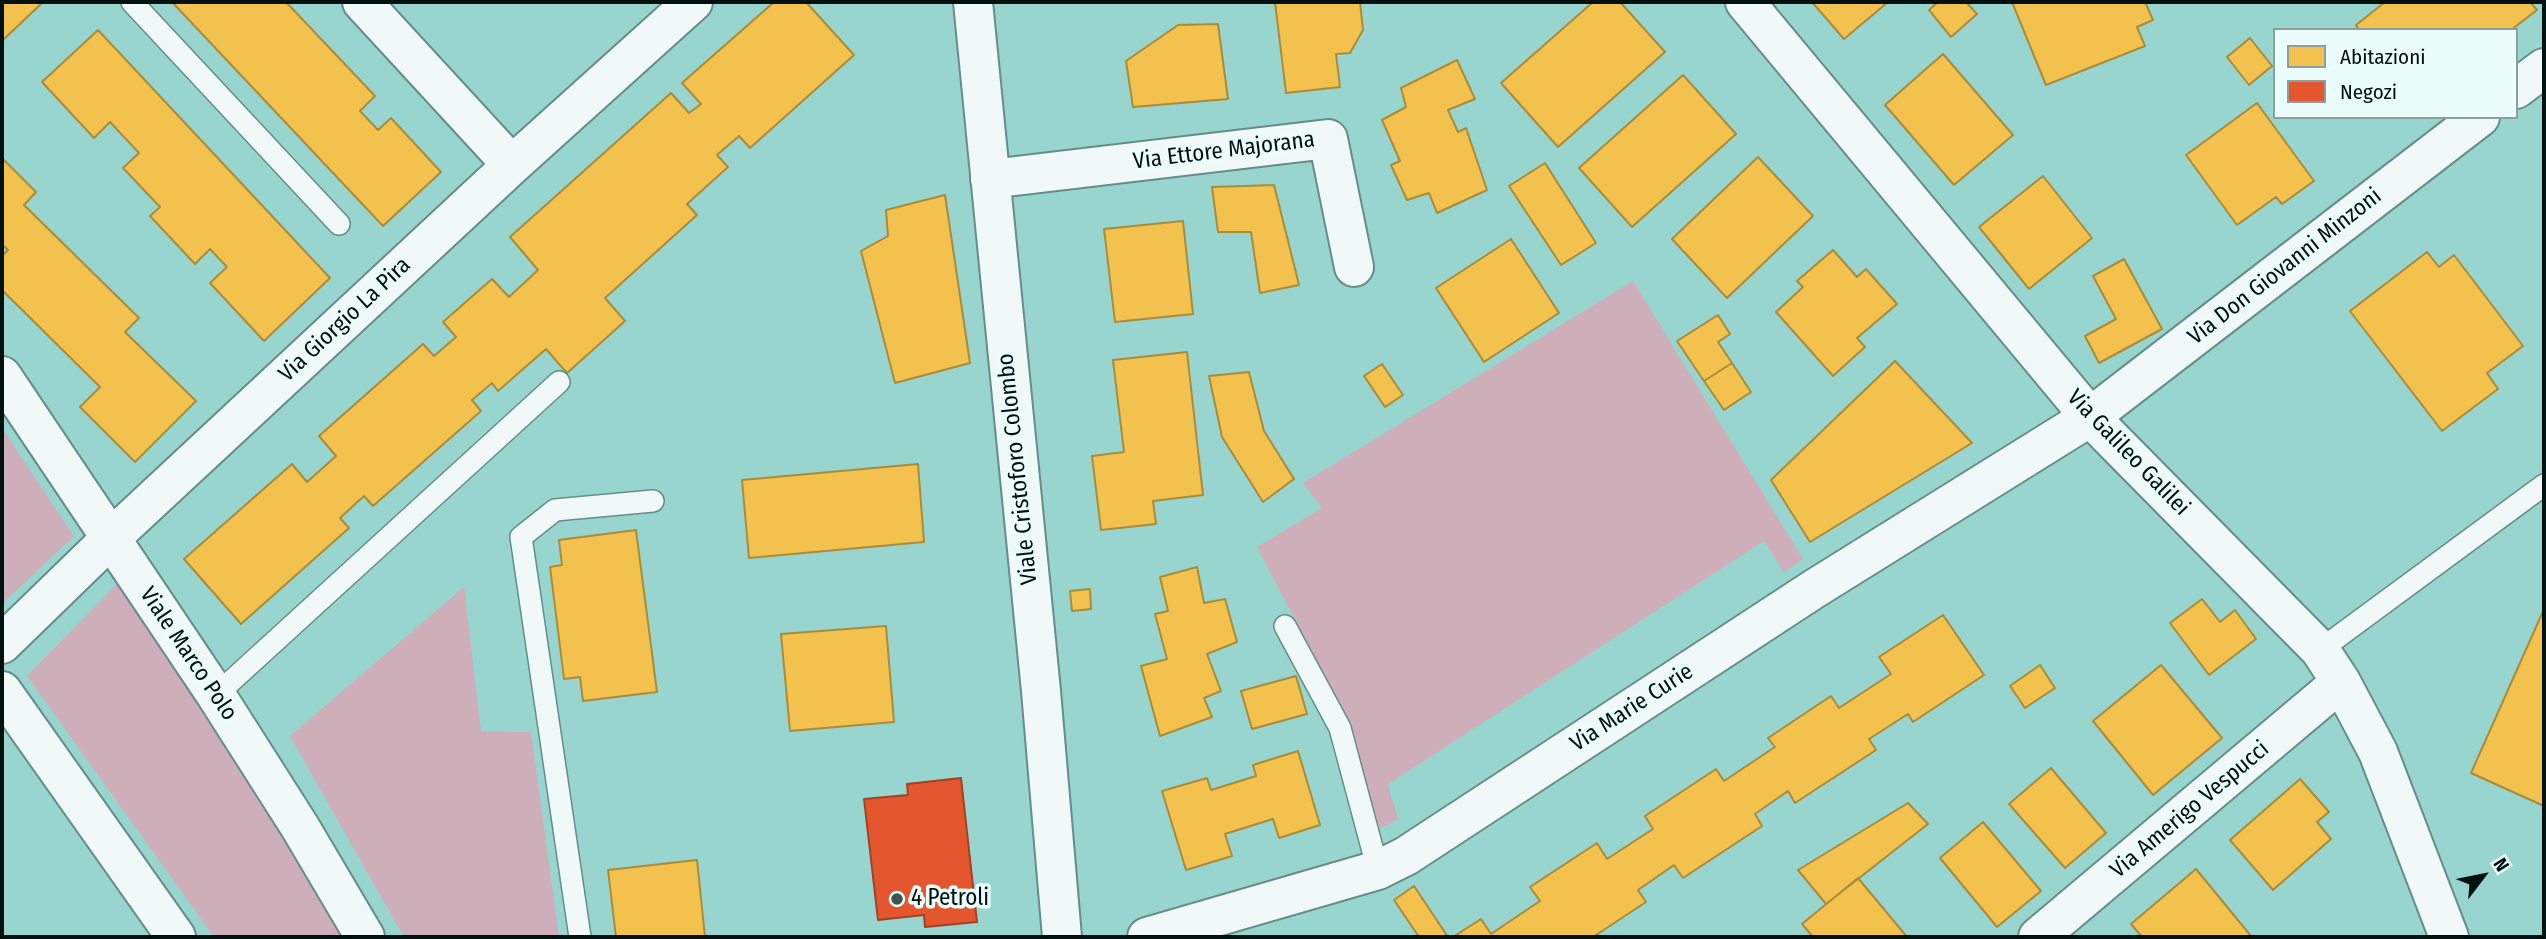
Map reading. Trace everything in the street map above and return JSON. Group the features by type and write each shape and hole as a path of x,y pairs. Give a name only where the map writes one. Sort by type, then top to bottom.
{"street":[{"path":"362,2 512,165"},
{"name":"Via Giorgio La Pira","path":"2,644 110,539 512,165 692,2"},
{"name":"Viale Cristoforo Colombo","path":"973,2 1041,691 1062,937"},
{"name":"Via Galileo Galilei","path":"1745,2 2090,417 2320,650 2341,682 2378,752 2449,937"},
{"path":"2518,88 2544,68"},
{"name":"Via Don Giovanni Minzoni","path":"2090,417 2477,119"},
{"name":"Via Ettore Majorana","path":"990,179 1328,139 1354,267"},
{"name":"Viale Marco Polo","path":"2,376 216,695 300,827 365,937"},
{"name":"Via Marie Curie","path":"1147,937 1378,870 1406,856 1814,589 2090,417"},
{"name":"Via Amerigo Vespucci","path":"2038,937 2341,682"},
{"path":"2,691 176,937"}],"lane":[{"path":"132,2 339,224"},
{"path":"216,695 559,382"},
{"path":"2320,650 2544,485"},
{"path":"580,937 521,537 555,510 653,501"},
{"path":"1285,626 1340,728 1378,870"}],"shaded area":[{"path":"1633,281 1803,559 1784,572 1764,541 1388,784 1398,819 1379,829 1345,715 1257,547 1322,508 1303,483"},
{"path":"2,428 74,536 2,604"},
{"path":"119,582 241,760 344,937 214,937 27,676"},
{"path":"464,587 481,731 531,732 559,937 404,937 290,736"}],"building: Abitazioni":[{"path":"2,2 43,2 2,41"},
{"path":"172,2 286,2 375,96 360,111 378,130 391,118 441,172 383,226"},
{"path":"774,2 806,2 854,55 750,148 739,136 717,155 728,167 687,204 697,215 605,298 625,321 567,373 546,349 498,391 492,383 472,400 481,411 373,506 364,496 340,518 349,528 241,624 184,559 292,464 307,482 336,456 319,436 423,344 434,356 456,337 443,322 492,279 509,297 538,270 510,237 671,93 689,113 701,104 682,83"},
{"path":"1275,2 1360,2 1363,30 1350,53 1336,54 1340,87 1286,93"},
{"path":"1593,2 1620,2 1665,52 1558,147 1501,83"},
{"path":"1812,2 1888,2 1844,39"},
{"path":"1938,2 1966,2 1977,14 1951,37 1929,10"},
{"path":"2012,2 2145,2 2153,20 2137,27 2145,46 2046,85"},
{"path":"2385,2 2530,2 2537,10 2514,28 2358,28 2356,25"},
{"path":"1218,24 1228,99 1133,107 1126,61 1178,25"},
{"path":"98,30 330,278 264,341 210,283 227,267 210,249 195,264 150,216 160,207 123,168 139,153 110,122 94,138 42,82"},
{"path":"2250,38 2272,66 2249,85 2227,57"},
{"path":"1943,54 2013,135 1954,185 1885,105"},
{"path":"1457,60 1475,99 1448,110 1458,132 1466,128 1487,190 1437,213 1429,193 1407,200 1391,165 1400,161 1382,120 1406,107 1401,88"},
{"path":"1683,75 1736,134 1632,227 1579,168"},
{"path":"2257,103 2314,181 2282,204 2276,197 2237,225 2186,155"},
{"path":"1758,157 1813,216 1727,298 1672,239"},
{"path":"2,158 36,192 24,205 139,318 125,332 196,401 135,462 80,407 100,387 2,290 2,256 8,250 2,244"},
{"path":"1545,163 1596,243 1561,265 1509,186"},
{"path":"2043,176 2092,238 2029,289 1979,227"},
{"path":"1274,185 1299,285 1260,293 1251,232 1218,232 1212,187"},
{"path":"945,195 970,363 895,383 861,251 888,236 886,210"},
{"path":"1183,221 1193,314 1115,322 1104,229"},
{"path":"1511,239 1559,313 1484,362 1436,288"},
{"path":"1833,250 1857,277 1866,269 1897,304 1857,338 1865,347 1833,376 1776,312 1803,287 1797,281"},
{"path":"2427,252 2439,267 2454,255 2523,346 2487,373 2498,389 2442,431 2350,311"},
{"path":"2124,259 2162,329 2099,363 2085,336 2116,319 2093,276"},
{"path":"1718,315 1730,334 1718,342 1732,363 1704,381 1677,341"},
{"path":"1187,352 1203,495 1153,501 1156,524 1101,530 1092,456 1124,452 1113,360"},
{"path":"1895,361 1972,443 1810,542 1771,480"},
{"path":"1732,363 1751,392 1724,410 1704,381"},
{"path":"1382,364 1403,395 1385,407 1364,376"},
{"path":"1249,372 1264,431 1294,479 1263,502 1222,437 1209,376"},
{"path":"918,464 924,542 749,558 742,480"},
{"path":"636,530 657,692 583,701 580,677 564,679 550,567 562,565 559,540"},
{"path":"1197,567 1204,603 1225,599 1237,642 1207,654 1221,691 1204,698 1212,717 1160,736 1141,666 1167,659 1155,614 1168,611 1160,577"},
{"path":"1090,589 1091,609 1072,611 1070,591"},
{"path":"2202,599 2220,622 2235,610 2256,639 2209,675 2170,623"},
{"path":"2544,609 2544,806 2471,773"},
{"path":"1943,615 1984,675 1913,722 1908,714 1869,739 1876,750 1795,803 1788,791 1755,814 1762,826 1683,878 1674,865 1638,890 1646,902 1593,937 1453,937 1481,919 1491,934 1540,901 1530,887 1597,843 1607,859 1653,829 1645,816 1716,769 1724,781 1775,747 1768,738 1831,696 1839,708 1891,674 1879,657"},
{"path":"886,626 894,722 790,731 781,634"},
{"path":"2040,665 2055,688 2025,708 2010,686"},
{"path":"2161,665 2222,738 2153,795 2093,721"},
{"path":"1296,676 1307,714 1252,729 1241,691"},
{"path":"1298,751 1320,825 1279,838 1273,819 1225,834 1232,856 1186,870 1162,791 1207,778 1211,790 1256,776 1253,765"},
{"path":"2051,768 2106,833 2065,868 2009,804"},
{"path":"2300,779 2329,812 2317,822 2331,839 2273,890 2230,840"},
{"path":"1908,803 1928,824 1826,904 1798,870"},
{"path":"1983,822 2041,891 1997,927 1940,858"},
{"path":"697,860 705,937 616,937 608,870"},
{"path":"2196,869 2251,936 2142,937 2131,924"},
{"path":"1858,878 1907,937 1813,937 1802,924"},
{"path":"1414,886 1448,937 1419,937 1394,900"}],"building: Negozi":[{"path":"961,778 977,922 925,927 924,915 878,920 864,799 908,795 907,784"}],"place":[{"name":"4 Petroli","path":"897,899"}]}
